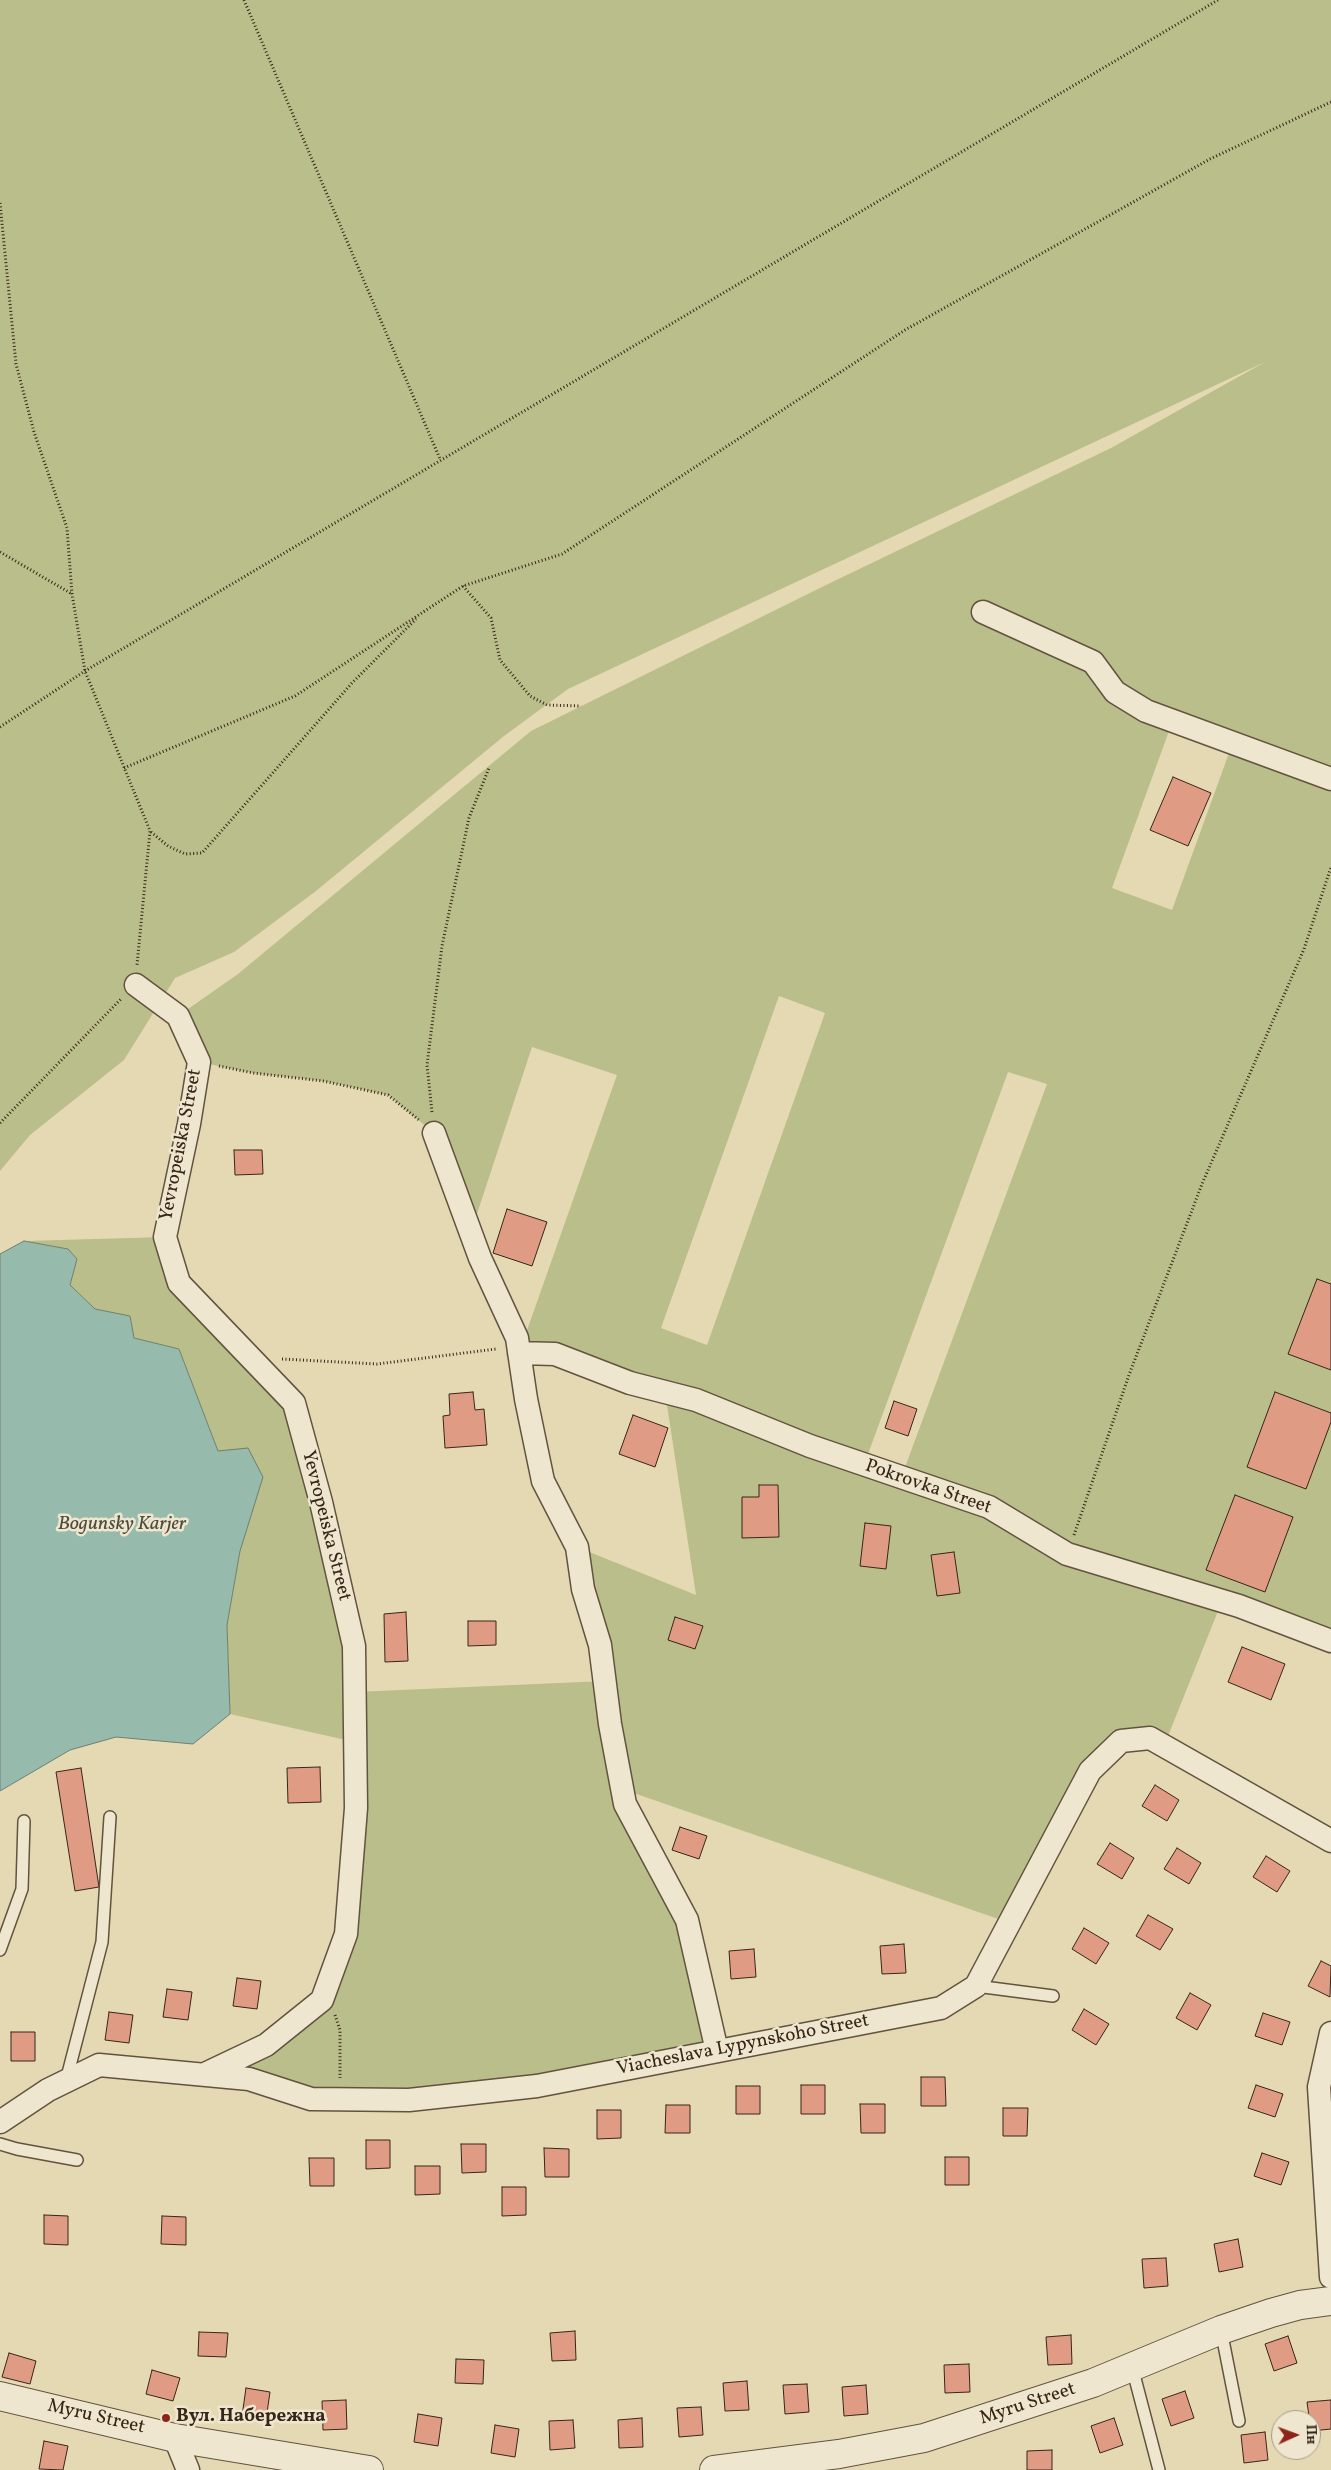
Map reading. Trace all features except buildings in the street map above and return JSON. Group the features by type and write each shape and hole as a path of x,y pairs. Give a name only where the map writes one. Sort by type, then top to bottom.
{"street":[{"path":"983,612 1093,662 1115,692 1146,711 1331,779"},
{"name":"Yevropeiska Street","path":"136,985 178,1016 199,1062 189,1124 165,1237 178,1284 294,1403 321,1502 354,1646 356,1808 346,1934 322,2000 266,2045 204,2075"},
{"path":"434,1133 480,1258 516,1338 543,1481 577,1547 583,1590 600,1645 610,1724 625,1804 687,1920 717,2051"},
{"name":"Pokrovka Street","path":"519,1353 555,1354 630,1383 696,1400 810,1446 989,1507 1067,1554 1239,1606 1331,1641"},
{"path":"976,1986 1090,1770 1121,1741 1150,1738 1331,1841"},
{"name":"Viacheslava Lypynskoho Street","path":"0,2122 48,2090 99,2065 249,2079 311,2099 409,2100 537,2086 941,2008 976,1986"},
{"path":"1331,2033 1319,2087 1331,2277"},
{"name":"Myru Street","path":"714,2470 839,2458 968,2425 1094,2383 1221,2330 1278,2311 1331,2301"},
{"name":"Myru Street","path":"0,2396 175,2438 369,2470"},
{"path":"175,2438 188,2470"}],"lane":[{"path":"66,2081 102,1942 110,1818"},
{"path":"0,1950 22,1889 24,1821"},
{"path":"976,1986 1053,1996"},
{"path":"0,2144 77,2160"},
{"path":"1221,2330 1239,2421"},
{"path":"1132,2367 1159,2470"}],"path":[{"path":"244,0 440,459"},
{"path":"0,727 85,671 440,459 1218,0"},
{"path":"124,768 295,696 463,586 562,554 905,330 1210,159 1331,102"},
{"path":"0,203 16,364 34,432 67,528 72,594 85,671 150,831 136,985 0,1123"},
{"path":"0,552 72,594"},
{"path":"463,586 491,618 500,660 530,696 547,704 581,706"},
{"path":"150,831 168,846 185,854 202,853 352,683 422,613"},
{"path":"434,1133 427,1065 442,946 469,818 488,768"},
{"path":"1067,1554 1132,1366 1202,1184 1304,950 1331,867"},
{"path":"199,1062 253,1073 323,1081 388,1095 434,1133"},
{"path":"251,1358 377,1364 459,1355 492,1348 519,1353"},
{"path":"326,1989 340,2030 340,2099"}],"green space":[{"path":"0,0 1331,0 1331,1641 1222,1601 1164,1746 1121,1741 1010,1923 622,1789 687,1920 717,2051 409,2100 204,2075 322,2000 346,1934 355,1742 230,1714 227,1625 240,1551 218,1451 179,1349 133,1338 130,1316 95,1309 70,1285 77,1259 68,1249 24,1241 165,1237 179,1284 294,1403 355,1692 604,1681 577,1547 696,1595 665,1392 519,1353 617,1075 532,1047 471,1232 434,1133 388,1095 323,1081 253,1073 199,1062 178,1016 238,974 531,731 826,585 1111,448 1265,362 568,689 504,736 316,891 234,952 175,978 124,1060 30,1135 0,1171","holes":["1169,731 1229,753 1172,910 1112,888","779,996 825,1013 707,1345 661,1328","1008,1072 1047,1084 901,1478 864,1465"]}],"water":[{"name":"Bogunsky Karjer","path":"24,1241 68,1249 77,1259 70,1285 95,1309 130,1316 134,1338 179,1349 218,1451 248,1448 263,1477 240,1551 227,1625 230,1714 193,1744 116,1737 70,1750 0,1791 0,1254"}],"place":[{"name":"Вул. Набережна","path":"166,2418"}]}
